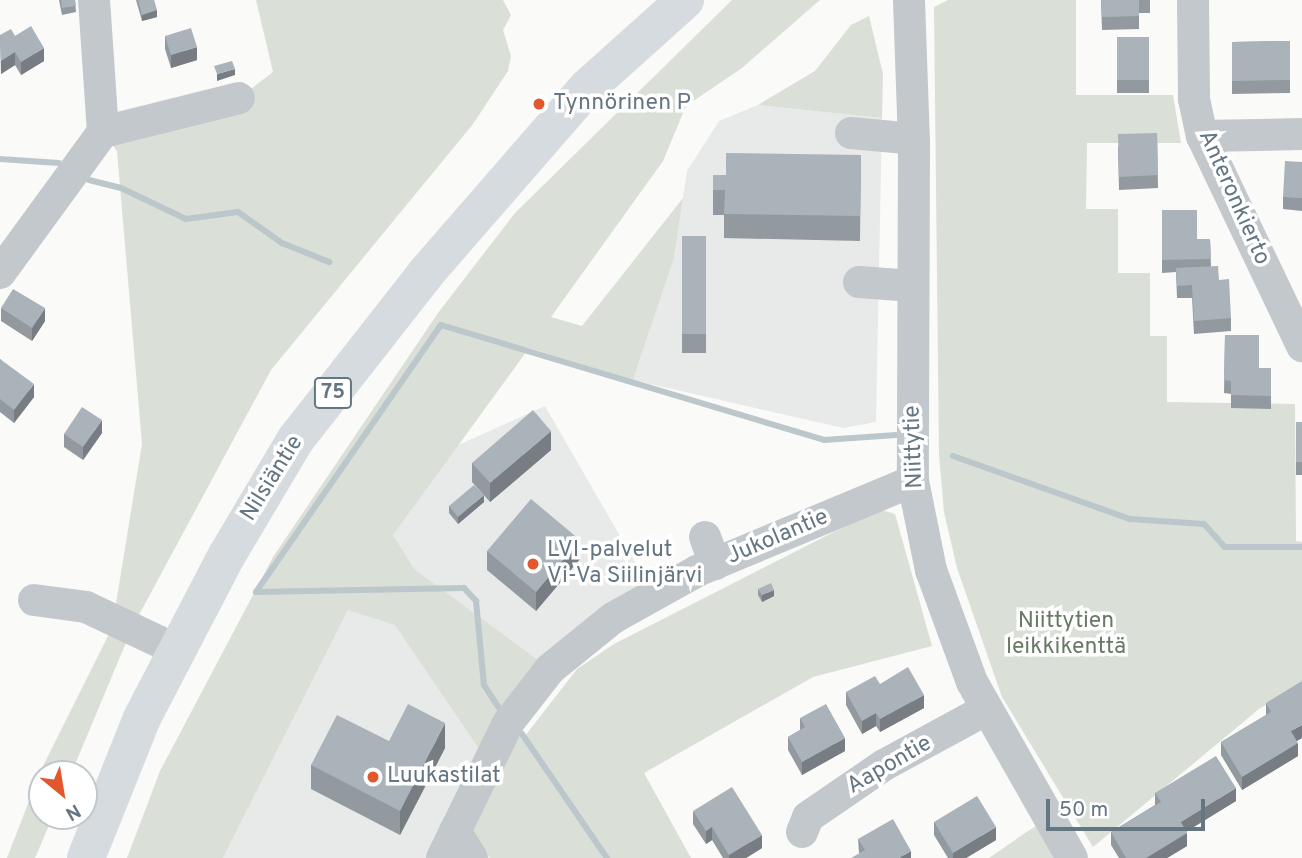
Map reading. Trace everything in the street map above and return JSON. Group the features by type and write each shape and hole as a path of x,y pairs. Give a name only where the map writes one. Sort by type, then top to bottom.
{"main road":[{"name":"Nilsiäntie","path":"86,858 142,718 177,650 296,439 426,273 587,88 685,0"}],"street":[{"path":"94,0 103,132"},
{"name":"Niittytie","path":"909,0 914,139 913,481 931,570 972,682 1072,858"},
{"name":"Anteronkierto","path":"1194,0 1194,99 1202,136 1302,346"},
{"path":"0,273 103,132 239,98"},
{"path":"851,134 914,139"},
{"path":"1202,136 1302,134"},
{"path":"859,282 913,286"},
{"name":"Jukolantie","path":"449,844 508,723 550,669 613,618 710,550 913,481"},
{"path":"34,600 86,607 177,650"},
{"name":"Aapontie","path":"802,832 808,817 884,765 986,709"},
{"path":"449,844 472,858"}],"shaded area":[{"path":"758,105 882,118 876,422 843,428 633,380 674,258 687,171 719,121"},
{"path":"545,406 654,595 550,669 463,813 490,858 223,858 348,610 393,535 456,446"}],"green space":[{"path":"256,0 503,0 511,15 503,30 511,56 508,71 473,124 271,370 133,626 77,760 46,760 112,628 142,444 117,151 103,132 239,98 273,72"},
{"path":"732,0 820,0 742,68 686,106 663,161 551,317 582,326 683,198 674,258 633,380 529,348 393,535 414,569 550,669 509,724 525,736 577,669 614,644 879,509 895,514 932,646 813,677 644,773 691,858 490,858 463,814 488,762 395,625 348,610 223,858 127,858 160,771 273,557 438,313 515,213"},
{"name":"Niittytien leikkikenttä","path":"948,0 1076,0 1076,95 1173,95 1181,143 1087,143 1086,209 1118,209 1118,273 1150,273 1150,336 1167,336 1167,402 1295,404 1296,541 1302,542 1302,683 1259,709 1093,847 1002,697 957,568 944,512 939,455 934,7"},
{"path":"869,16 883,74 882,118 758,105 815,71 851,25"},
{"path":"28,804 28,830 47,830 35,858 7,858"},
{"path":"1043,822 1057,858 989,858 1028,831"}],"building":[{"path":"61,0 75,0 76,6 62,8"},
{"path":"138,0 154,0 157,10 142,15"},
{"path":"1101,0 1139,0 1139,16 1102,17"},
{"path":"31,26 44,48 21,62 15,52 1,61 0,35 11,29 15,36"},
{"path":"191,28 197,47 171,55 165,36"},
{"path":"1117,37 1149,37 1149,80 1117,80"},
{"path":"1290,41 1290,80 1232,81 1232,42"},
{"path":"232,61 235,69 217,74 214,66"},
{"path":"1157,133 1158,175 1119,177 1118,134"},
{"path":"726,153 861,155 860,216 724,214 725,190 713,190 713,175 726,175"},
{"path":"1285,161 1302,162 1302,198 1283,197"},
{"path":"1162,210 1197,210 1197,239 1210,239 1211,259 1162,260"},
{"path":"682,236 706,236 706,334 682,334"},
{"path":"1218,266 1219,280 1229,279 1231,318 1194,321 1192,285 1177,286 1176,268"},
{"path":"13,289 45,308 32,328 1,308"},
{"path":"1225,335 1259,335 1259,368 1271,368 1271,396 1231,395 1231,381 1224,380"},
{"path":"0,359 34,384 14,410 0,399"},
{"path":"82,407 102,420 83,447 64,434"},
{"path":"533,410 551,431 490,483 472,463"},
{"path":"1296,422 1302,422 1302,462 1296,462"},
{"path":"474,485 484,495 458,517 449,506"},
{"name":"LVI-palvelut Vi-Va Siilinjärvi","path":"531,499 580,540 536,592 487,551"},
{"path":"771,583 774,590 762,595 758,589"},
{"path":"908,667 924,695 880,719 876,713 862,721 846,692 875,676 880,684"},
{"path":"1302,681 1302,725 1291,731 1298,743 1242,777 1221,742 1271,712 1266,703"},
{"path":"408,704 445,723 400,811 311,765 337,715 389,741"},
{"path":"826,704 845,738 802,762 788,737 805,727 800,718"},
{"path":"1216,756 1236,788 1181,822 1187,833 1146,858 1126,858 1111,832 1161,802 1155,793"},
{"path":"732,787 762,835 729,855 712,827 706,831 693,811"},
{"path":"977,796 996,827 953,853 934,822"},
{"path":"893,819 911,851 899,858 851,858 865,850 858,839"}],"waterway":[{"path":"0,159 59,163"},
{"path":"89,180 121,188 186,219 238,212 282,243 329,262"},
{"path":"256,592 441,325 824,440 896,435"},
{"path":"953,456 1130,519 1204,524 1225,547 1302,547"},
{"path":"256,592 464,588 476,601 484,685 499,708"},
{"path":"522,734 607,858"}],"place":[{"name":"Tynnörinen P","path":"539,104"},
{"name":"LVI-palvelut Vi-Va Siilinjärvi","path":"533,564"},
{"name":"Luukastilat","path":"373,777"}]}
